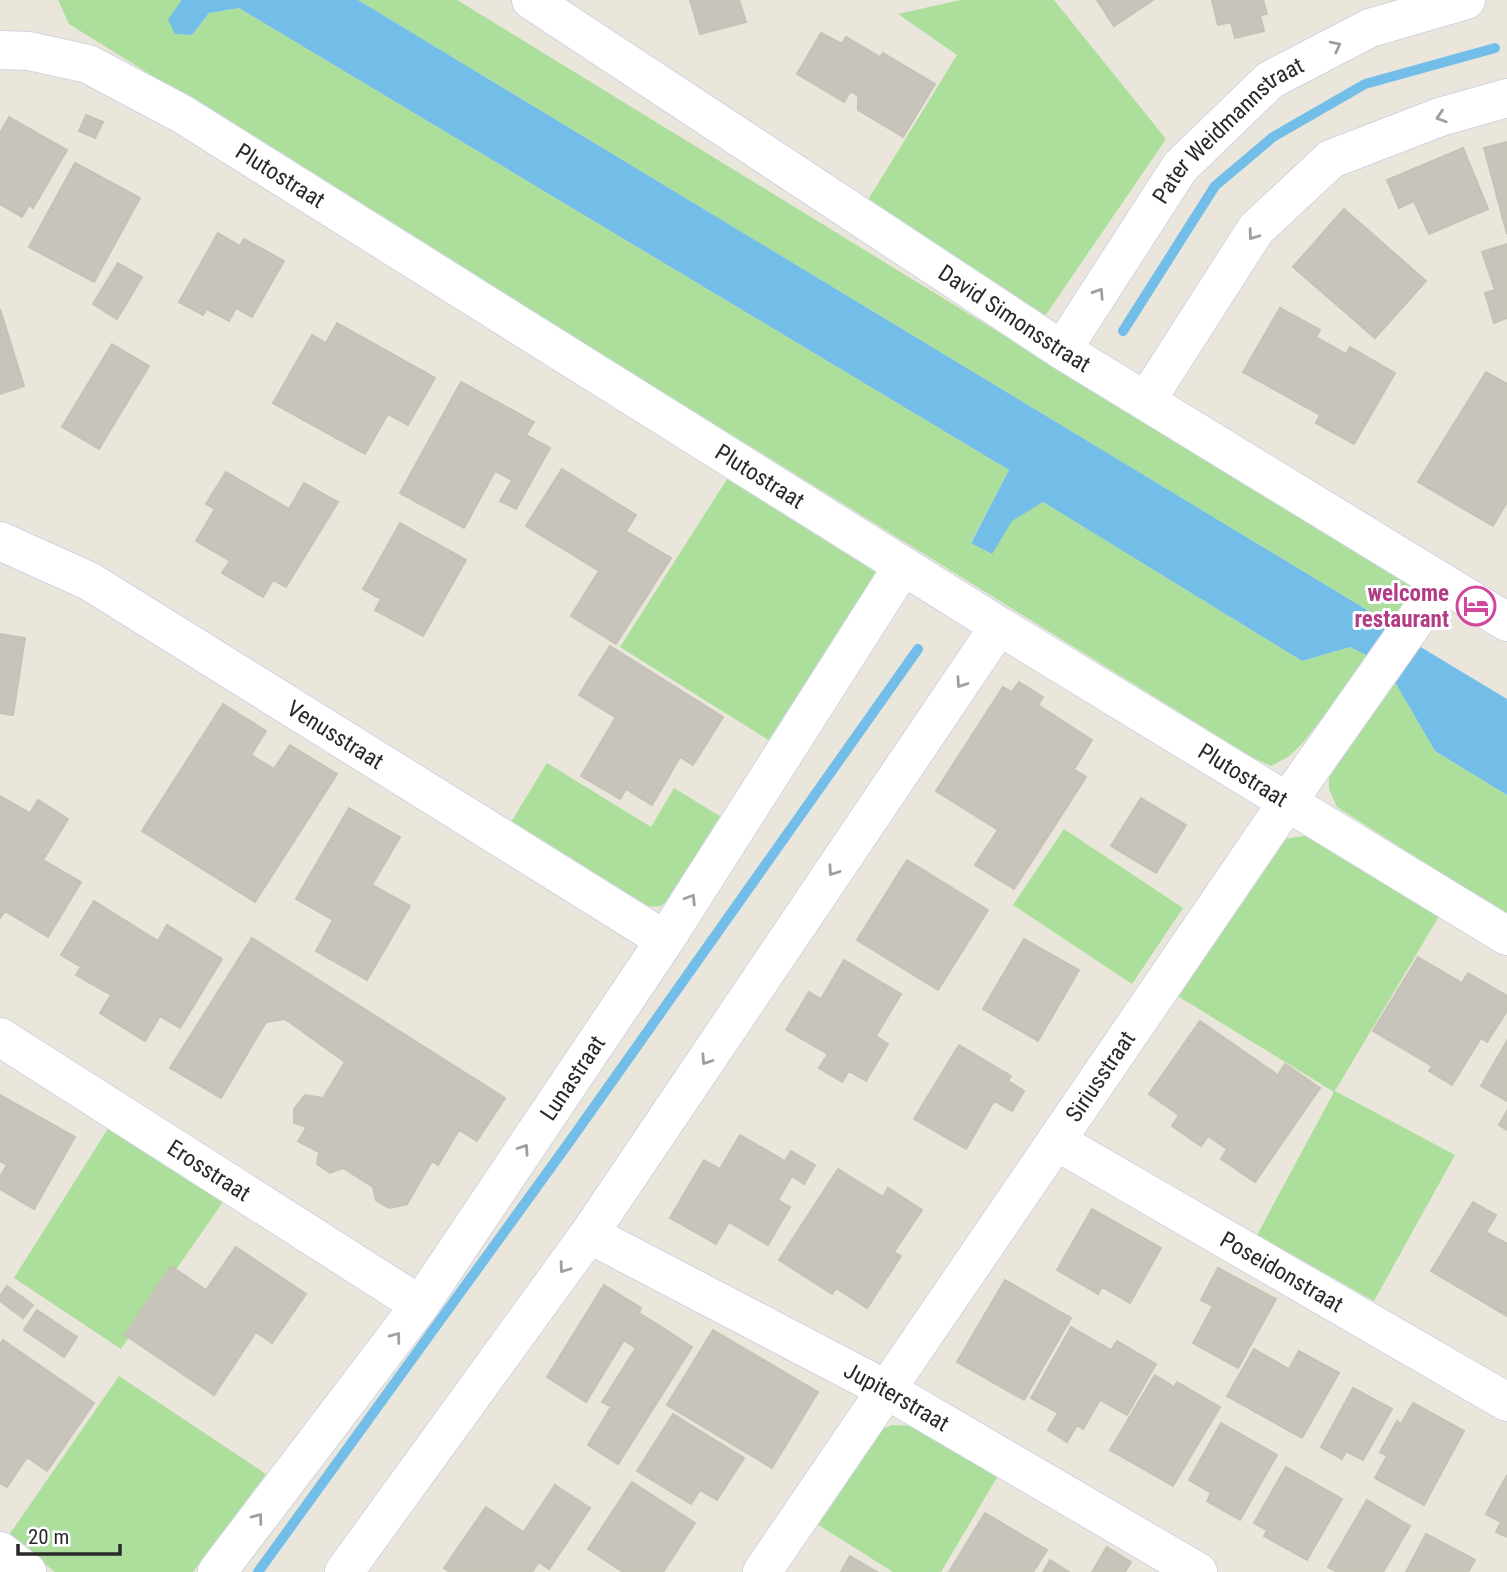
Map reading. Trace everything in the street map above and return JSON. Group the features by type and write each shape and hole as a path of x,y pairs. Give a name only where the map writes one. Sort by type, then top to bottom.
{"street":[{"name":"David Simonsstraat","path":"531,0 1062,350 1146,401 1430,597 1507,622"},
{"name":"Pater Weidmannstraat","path":"1062,350 1180,167 1270,80 1370,29 1466,0"},
{"name":"Plutostraat","path":"0,50 29,51 88,64 181,114 999,626 1507,936"},
{"path":"1146,401 1256,229 1331,159 1440,117 1507,99"},
{"name":"Venusstraat","path":"0,541 89,581 665,940"},
{"name":"Lunastraat","path":"216,1572 420,1305 665,940 903,566"},
{"name":"Siriusstraat","path":"762,1572 1287,801 1430,597"},
{"path":"344,1572 589,1234 999,626"},
{"name":"Erosstraat","path":"0,1037 420,1305"},
{"name":"Poseidonstraat","path":"1056,1141 1507,1402"},
{"name":"Jupiterstraat","path":"589,1234 887,1390 1198,1572"},
{"path":"0,1551 27,1572"}],"green space":[{"path":"58,0 182,0 175,34 192,35 209,13 239,8 1009,470 971,542 991,554 1012,520 1043,502 1302,661 1350,647 1370,657 1302,744 1288,757 1271,766 1250,756 69,24"},
{"path":"358,0 457,0 1414,587 1392,625"},
{"path":"960,0 1054,0 1166,139 1045,316 863,208 957,55 898,14"},
{"path":"729,476 881,571 773,743 620,647"},
{"path":"1392,677 1435,751 1507,795 1507,915 1337,807 1329,789 1329,770"},
{"path":"547,763 651,827 674,788 723,818 680,891 661,906 640,907 508,827"},
{"path":"1064,829 1183,908 1132,984 1013,905"},
{"path":"1323,837 1441,913 1335,1091 1455,1155 1374,1301 1257,1235 1334,1092 1176,995 1285,839"},
{"path":"119,1111 234,1186 121,1349 14,1278"},
{"path":"119,1376 266,1474 193,1572 55,1572 9,1535"},
{"path":"892,1425 915,1426 999,1474 941,1572 893,1572 812,1521 870,1435"}],"water":[{"path":"182,0 358,0 1392,625 1370,657 1350,647 1302,661 1043,502 1012,521 992,554 971,543 1009,470 239,8 209,13 192,35 175,34 168,19"},
{"path":"1414,643 1507,699 1507,795 1435,751 1392,677"}],"building":[{"path":"690,0 739,0 746,22 700,34"},
{"path":"1097,0 1153,0 1114,26"},
{"path":"1212,0 1263,0 1267,14 1260,15 1264,31 1235,38 1231,22 1218,25"},
{"path":"821,33 842,44 846,37 880,57 883,53 935,84 903,137 858,110 858,96 851,91 844,102 797,74"},
{"path":"86,115 103,122 95,138 79,131"},
{"path":"9,117 67,150 33,208 29,205 22,217 0,204 0,133"},
{"path":"1507,142 1507,234 1484,148"},
{"path":"1463,148 1488,209 1429,234 1414,201 1399,208 1387,180"},
{"path":"75,163 140,198 94,282 29,247"},
{"path":"1344,209 1426,281 1375,338 1293,267"},
{"path":"218,233 240,246 244,239 284,261 252,317 236,308 229,321 207,309 203,315 179,302"},
{"path":"1507,244 1507,318 1494,323 1485,293 1495,290 1482,252"},
{"path":"118,263 142,277 117,319 93,304"},
{"path":"1280,308 1320,330 1316,337 1346,354 1350,347 1395,373 1354,444 1316,423 1320,415 1243,372"},
{"path":"0,309 24,386 0,394"},
{"path":"337,323 435,378 408,425 388,414 365,454 273,403 312,335 326,343"},
{"path":"112,344 149,366 99,449 62,427"},
{"path":"1486,372 1507,384 1507,502 1493,526 1418,482"},
{"path":"461,382 534,422 526,435 550,448 516,509 500,501 512,480 495,471 464,528 400,493"},
{"path":"562,469 636,515 626,531 671,558 616,644 571,616 599,571 526,526"},
{"path":"226,472 289,509 304,483 338,502 286,587 273,580 263,597 222,573 230,561 196,541 215,509 206,504"},
{"path":"400,523 466,560 423,636 375,610 381,599 363,589"},
{"path":"0,634 25,638 13,715 0,713"},
{"path":"610,646 723,717 693,765 579,695"},
{"path":"1019,682 1043,697 1038,705 1092,740 1074,769 1086,777 1014,889 975,865 998,830 936,791 1003,687 1012,692"},
{"path":"223,704 266,731 251,755 274,769 290,745 337,774 255,902 142,831"},
{"path":"616,717 680,757 652,805 626,789 620,799 581,776"},
{"path":"0,796 30,813 38,800 68,819 43,860 81,882 48,937 5,911 0,918"},
{"path":"1141,798 1186,825 1156,873 1111,846"},
{"path":"349,808 400,837 372,885 410,906 367,980 316,951 333,920 296,899"},
{"path":"907,860 988,910 938,990 857,940"},
{"path":"94,901 158,941 167,925 222,959 180,1028 160,1016 145,1041 100,1013 111,995 76,975 81,967 61,955"},
{"path":"252,938 505,1098 477,1141 459,1130 438,1165 432,1161 407,1204 389,1208 376,1200 373,1187 343,1168 330,1173 317,1164 319,1152 298,1141 307,1127 294,1123 294,1109 305,1095 323,1098 345,1062 285,1019 266,1022 221,1098 170,1068"},
{"path":"1024,939 1079,970 1038,1041 983,1009"},
{"path":"1418,957 1462,983 1468,973 1507,996 1507,1011 1487,1042 1481,1038 1452,1085 1429,1071 1432,1066 1373,1031"},
{"path":"844,960 901,994 876,1036 888,1044 866,1081 849,1071 842,1082 819,1068 828,1054 786,1030 809,992 821,999"},
{"path":"1200,1021 1259,1062 1201,1146 1172,1126 1179,1115 1149,1094"},
{"path":"1507,1041 1507,1101 1481,1086"},
{"path":"959,1045 1011,1076 1008,1081 1024,1091 1012,1111 994,1101 966,1149 914,1119"},
{"path":"1259,1062 1278,1075 1285,1064 1320,1088 1255,1182 1221,1159 1227,1149 1208,1136"},
{"path":"0,1095 75,1137 34,1209 0,1189 0,1177 7,1165 0,1161"},
{"path":"1507,1111 1507,1130 1499,1125"},
{"path":"740,1135 785,1161 791,1151 815,1165 804,1184 792,1176 778,1200 790,1207 768,1245 729,1222 716,1244 670,1218 704,1160 720,1169"},
{"path":"838,1169 883,1197 888,1188 922,1210 894,1252 901,1256 867,1308 836,1288 832,1294 779,1260"},
{"path":"1473,1202 1496,1215 1486,1232 1507,1244 1507,1316 1431,1271"},
{"path":"1092,1209 1161,1248 1130,1303 1102,1287 1098,1294 1057,1270"},
{"path":"236,1247 306,1294 272,1343 256,1332 214,1395 125,1335 171,1266 206,1290"},
{"path":"1218,1268 1276,1299 1238,1368 1193,1343 1213,1306 1201,1300"},
{"path":"1005,1280 1071,1318 1024,1400 957,1362"},
{"path":"604,1285 641,1308 639,1313 660,1326 643,1353 624,1340 586,1402 547,1377"},
{"path":"7,1286 33,1305 23,1318 0,1301 0,1296"},
{"path":"37,1310 77,1337 64,1357 24,1330"},
{"path":"660,1326 692,1347 618,1464 588,1445 611,1407 602,1402 636,1348 643,1353"},
{"path":"1071,1327 1111,1350 1117,1341 1156,1364 1127,1415 1100,1400 1083,1429 1077,1425 1067,1442 1048,1430 1058,1413 1031,1398"},
{"path":"713,1330 818,1392 772,1468 667,1405"},
{"path":"3,1340 94,1403 47,1471 27,1457 7,1487 0,1483 0,1344"},
{"path":"1254,1349 1289,1369 1299,1351 1339,1373 1302,1438 1227,1396"},
{"path":"1155,1375 1174,1387 1177,1382 1220,1407 1173,1486 1110,1450"},
{"path":"1353,1388 1392,1409 1363,1460 1346,1451 1342,1459 1321,1447"},
{"path":"1413,1403 1464,1431 1424,1505 1375,1478 1387,1456 1380,1452 1397,1421 1401,1424"},
{"path":"673,1414 744,1458 717,1500 700,1490 691,1504 637,1471"},
{"path":"1221,1423 1277,1455 1240,1520 1207,1501 1211,1493 1189,1480"},
{"path":"1286,1467 1342,1499 1307,1560 1264,1536 1267,1530 1254,1523"},
{"path":"1507,1475 1507,1537 1496,1532 1501,1522 1486,1514"},
{"path":"632,1482 695,1523 663,1572 623,1572 588,1549"},
{"path":"555,1485 590,1508 549,1569 539,1562 548,1549 523,1533"},
{"path":"1367,1500 1410,1526 1383,1572 1337,1572 1328,1567"},
{"path":"486,1507 548,1549 532,1572 450,1572 444,1568"},
{"path":"985,1513 1047,1550 1033,1572 949,1572"},
{"path":"1426,1534 1475,1560 1468,1572 1406,1572"},
{"path":"1107,1547 1131,1562 1125,1572 1092,1572"},
{"path":"850,1556 877,1572 841,1572"},
{"path":"1050,1560 1069,1572 1043,1572"}],"waterway":[{"path":"1123,331 1215,186 1273,137 1365,84 1495,48"},
{"path":"258,1572 570,1141 918,649"}],"place":[{"name":"welcome restaurant","path":"1476,606"}]}
